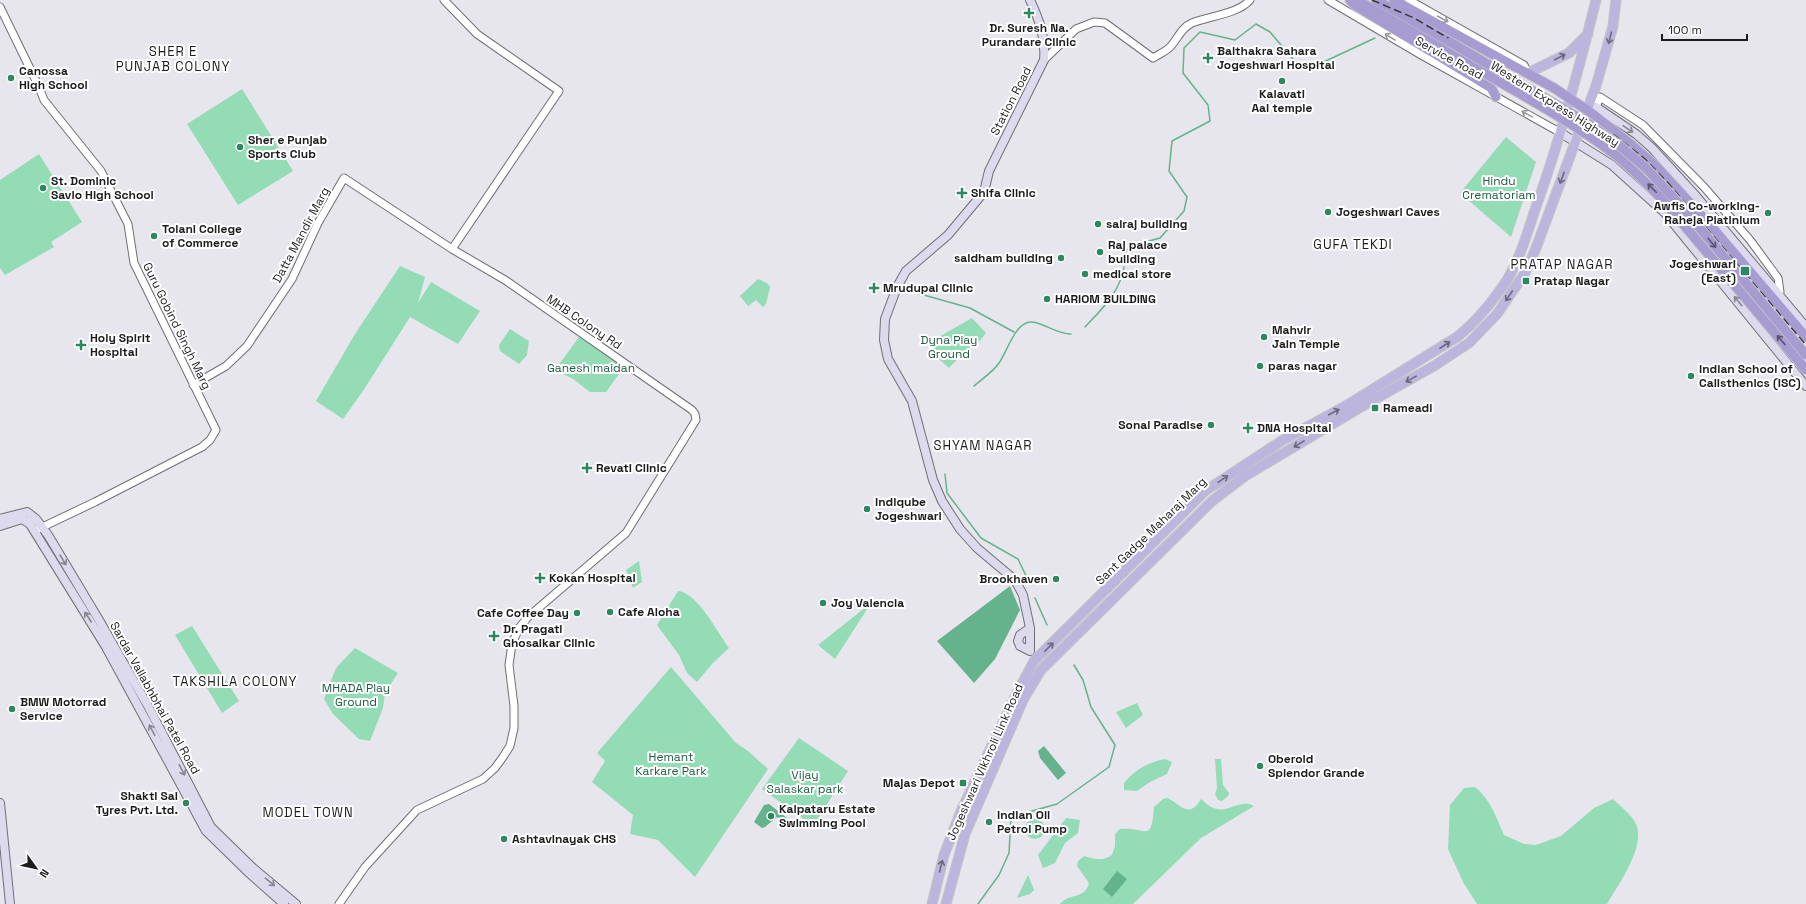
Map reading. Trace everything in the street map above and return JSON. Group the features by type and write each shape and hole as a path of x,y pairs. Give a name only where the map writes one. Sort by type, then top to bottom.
{"highway":[{"path":"1350,0 1356,6 1410,40 1491,88 1496,96"},
{"name":"Western Express Highway","path":"1357,0 1564,120 1612,153 1639,176 1662,199 1806,370"},
{"name":"Western Express Highway","path":"1376,0 1589,124 1624,150 1647,169 1678,202 1806,355"},
{"path":"1394,0 1501,55 1528,73 1592,110 1692,199 1713,228 1777,297 1806,337"}],"main road":[{"path":"1030,0 1040,22 1045,50 1044,60"},
{"name":"Sant Gadge Maharaj Marg","path":"932,904 944,855 961,811 1016,695 1034,661 1205,491 1282,440 1349,404 1429,356 1457,337 1471,325 1507,280 1519,256 1562,133 1596,0"},
{"name":"Jogeshwari Vikhroli Link Road","path":"946,904 965,834 1023,700 1041,670 1212,500 1245,476 1361,406 1434,366 1469,343 1497,314 1525,273 1536,248 1575,141 1592,110 1613,26 1616,0"},
{"path":"1528,73 1569,53 1588,34"},
{"name":"Station Road","path":"1030,628 1023,595 1015,580 977,548 960,529 942,501 933,480 912,401 888,359 884,340 885,319 892,297 906,271 948,235 984,192 989,171 1044,60"},
{"path":"1562,133 1612,165 1665,213 1806,386"},
{"path":"1777,297 1806,328"},
{"name":"Sardar Vallabhbhai Patel Road","path":"0,519 27,512 32,515 38,529 103,642 206,831 248,872 284,904"},
{"path":"0,526 22,519 38,529"},
{"name":"Sardar Vallabhbhai Patel Road","path":"38,529 148,706 211,827 253,868 296,904"},
{"path":"1030,628 1020,635 1018,641 1020,646 1030,651"},
{"path":"1030,628 1030,651 1034,661 1041,670"},
{"path":"0,803 10,904"}],"street":[{"path":"444,0 477,34 559,91 452,249"},
{"name":"Station Road","path":"1044,60 1076,29 1094,22 1105,23 1153,58 1171,47 1185,27 1191,23 1231,11 1246,5 1250,0"},
{"name":"Service Road","path":"1328,0 1423,56 1562,133"},
{"path":"1409,0 1501,55"},
{"name":"Guru Gobind Singh Marg","path":"0,7 44,100 101,171 128,224 134,263 156,312 185,365 193,385 216,430 210,440 202,447 95,502 38,529"},
{"path":"1592,110 1600,97 1643,125 1704,187 1750,240 1778,278 1780,287 1777,297"},
{"name":"Datta Mandir Marg","path":"193,385 226,366 247,346 292,279 318,223 344,178"},
{"name":"MHB Colony Rd","path":"339,904 365,867 417,810 483,779 503,757 510,746 514,728 514,706 509,665 512,644 520,628 528,617 626,533 696,420 695,414 692,410 643,374 577,331 505,280 452,249 344,178"}],"green space":[{"name":"Sher e Punjab Sports Club","path":"242,89 293,171 238,205 187,124"},
{"name":"Hindu Crematoriam","path":"1506,137 1536,162 1511,237 1460,193"},
{"path":"39,154 82,222 51,242 54,247 5,275 0,268 0,180"},
{"path":"400,266 425,277 418,303 431,282 480,311 458,344 410,317 363,391 343,419 316,401 355,334"},
{"path":"758,279 767,283 770,287 766,304 763,307 756,300 748,306 740,296"},
{"name":"Dyna Play Ground","path":"972,318 986,333 978,343 967,349 949,368 930,351 930,342"},
{"path":"510,329 529,341 527,355 519,364 500,351 499,345"},
{"name":"Ganesh maidan","path":"579,337 624,367 606,392 590,392 573,379 555,370"},
{"path":"639,561 642,582 633,588 626,570"},
{"path":"678,591 693,598 706,614 729,648 712,664 697,682 687,673 679,655 657,625"},
{"path":"871,603 835,659 818,645"},
{"path":"192,626 239,701 222,713 175,635"},
{"name":"MHADA Play Ground","path":"355,648 398,673 385,693 383,708 370,741 359,739 333,714 324,699 336,668"},
{"name":"Hemant Karkare Park","path":"671,667 736,743 748,751 768,769 695,877 658,840 630,834 633,815 592,782 605,761 597,753"},
{"path":"1137,703 1143,715 1126,728 1116,712"},
{"name":"Vijay Salaskar park","path":"799,738 848,771 813,826 762,789"},
{"path":"1165,759 1172,762 1167,774 1150,782 1137,791 1124,790 1124,783 1137,770 1147,764"},
{"path":"1215,759 1221,759 1223,785 1229,793 1228,796 1222,801 1218,800 1215,794 1217,788"},
{"path":"1475,787 1481,792 1489,803 1496,815 1504,835 1524,844 1536,845 1561,836 1594,808 1613,799 1634,820 1638,833 1637,844 1629,866 1607,904 1477,904 1463,882 1448,849 1450,805 1464,788"},
{"path":"1168,798 1181,807 1189,810 1197,805 1201,799 1210,807 1219,809 1244,804 1254,806 1201,838 1133,904 1060,904 1068,898 1081,894 1087,888 1089,883 1077,866 1078,861 1084,856 1095,859 1105,859 1112,855 1115,846 1115,834 1120,829 1149,830 1153,819 1154,807 1163,799"},
{"path":"1066,818 1080,820 1078,833 1065,843 1055,863 1043,868 1038,855"},
{"path":"1035,819 1042,822 1045,829 1042,836 1035,839 1028,836 1025,829 1028,822"},
{"path":"1028,875 1034,890 1030,894 1017,898"}],"shaded area":[{"path":"1010,586 1020,610 995,659 974,683 937,641"},
{"path":"1044,746 1066,773 1058,780 1040,758 1038,751"},
{"name":"Kalpataru Estate Swimming Pool","path":"769,804 787,818 782,820 777,817 762,828 754,822 764,805"},
{"path":"1117,871 1127,879 1112,897 1103,889"}],"waterway":[{"path":"1124,257 1124,253 1131,246 1160,238 1184,211 1187,197 1169,171 1172,141 1210,121 1208,105 1183,73 1184,48 1200,32 1235,40 1256,24 1270,32 1298,65 1315,66 1375,38"},
{"path":"1085,327 1109,300 1119,284 1124,267"},
{"path":"906,290 970,308 1014,332"},
{"path":"974,386 997,366 1012,339 1020,327 1025,324 1030,322 1039,323 1060,332 1071,334"},
{"path":"945,474 947,493 981,538 1018,559 1030,584"},
{"path":"1035,598 1047,625"},
{"path":"978,904 999,875 1009,853 1011,817 1057,804 1109,767 1115,745 1091,707 1083,680 1074,665"}],"railway":[{"path":"1372,0 1414,18 1617,137 1645,159 1669,184 1806,345"}],"place":[{"name":"Dr. Suresh Na. Purandare Clinic","path":"1029,13"},
{"name":"Balthakra Sahara Jogeshwari Hospital","path":"1208,58"},
{"name":"Canossa High School","path":"11,78"},
{"name":"Kalavati Aai temple","path":"1282,81"},
{"name":"Sher e Punjab Sports Club","path":"240,147"},
{"name":"St. Dominic Savio High School","path":"43,188"},
{"name":"Shifa Clinic","path":"962,193"},
{"name":"Jogeshwari Caves","path":"1328,212"},
{"name":"Awfis Co-working- Raheja Platinium","path":"1768,213"},
{"name":"sairaj building","path":"1098,224"},
{"name":"Tolani College of Commerce","path":"154,236"},
{"name":"Raj palace building","path":"1100,252"},
{"name":"saidham building","path":"1061,258"},
{"name":"Jogeshwari (East)","path":"1745,271"},
{"name":"medical store","path":"1085,274"},
{"name":"Pratap Nagar","path":"1526,281"},
{"name":"Mrudupal Clinic","path":"874,288"},
{"name":"HARIOM BUILDING","path":"1047,299"},
{"name":"Mahvir Jain Temple","path":"1264,337"},
{"name":"Holy Spirit Hospital","path":"81,345"},
{"name":"paras nagar","path":"1260,366"},
{"name":"Indian School of Calisthenics (ISC)","path":"1691,376"},
{"name":"Rameadi","path":"1375,408"},
{"name":"Sonal Paradise","path":"1211,425"},
{"name":"DNA Hospital","path":"1248,428"},
{"name":"Revati Clinic","path":"587,468"},
{"name":"Indiqube Jogeshwari","path":"867,509"},
{"name":"Kokan Hospital","path":"540,578"},
{"name":"Brookhaven","path":"1056,579"},
{"name":"Joy Valencia","path":"823,603"},
{"name":"Cafe Aloha","path":"610,612"},
{"name":"Cafe Coffee Day","path":"577,613"},
{"name":"Dr. Pragati Ghosalkar Clinic","path":"494,636"},
{"name":"BMW Motorrad Service","path":"12,709"},
{"name":"Oberoid Splendor Grande","path":"1260,766"},
{"name":"Majas Depot","path":"963,783"},
{"name":"Shakti Sai Tyres Pvt. Ltd.","path":"186,803"},
{"name":"Kalpataru Estate Swimming Pool","path":"771,816"},
{"name":"Indian Oil Petrol Pump","path":"989,822"},
{"name":"Ashtavinayak CHS","path":"504,839"}],"district":[{"name":"SHER E PUNJAB COLONY","path":"173,58"},
{"name":"GUFA TEKDI","path":"1353,244"},
{"name":"PRATAP NAGAR","path":"1562,264"},
{"name":"SHYAM NAGAR","path":"983,445"},
{"name":"TAKSHILA COLONY","path":"235,681"},
{"name":"MODEL TOWN","path":"308,812"}]}
